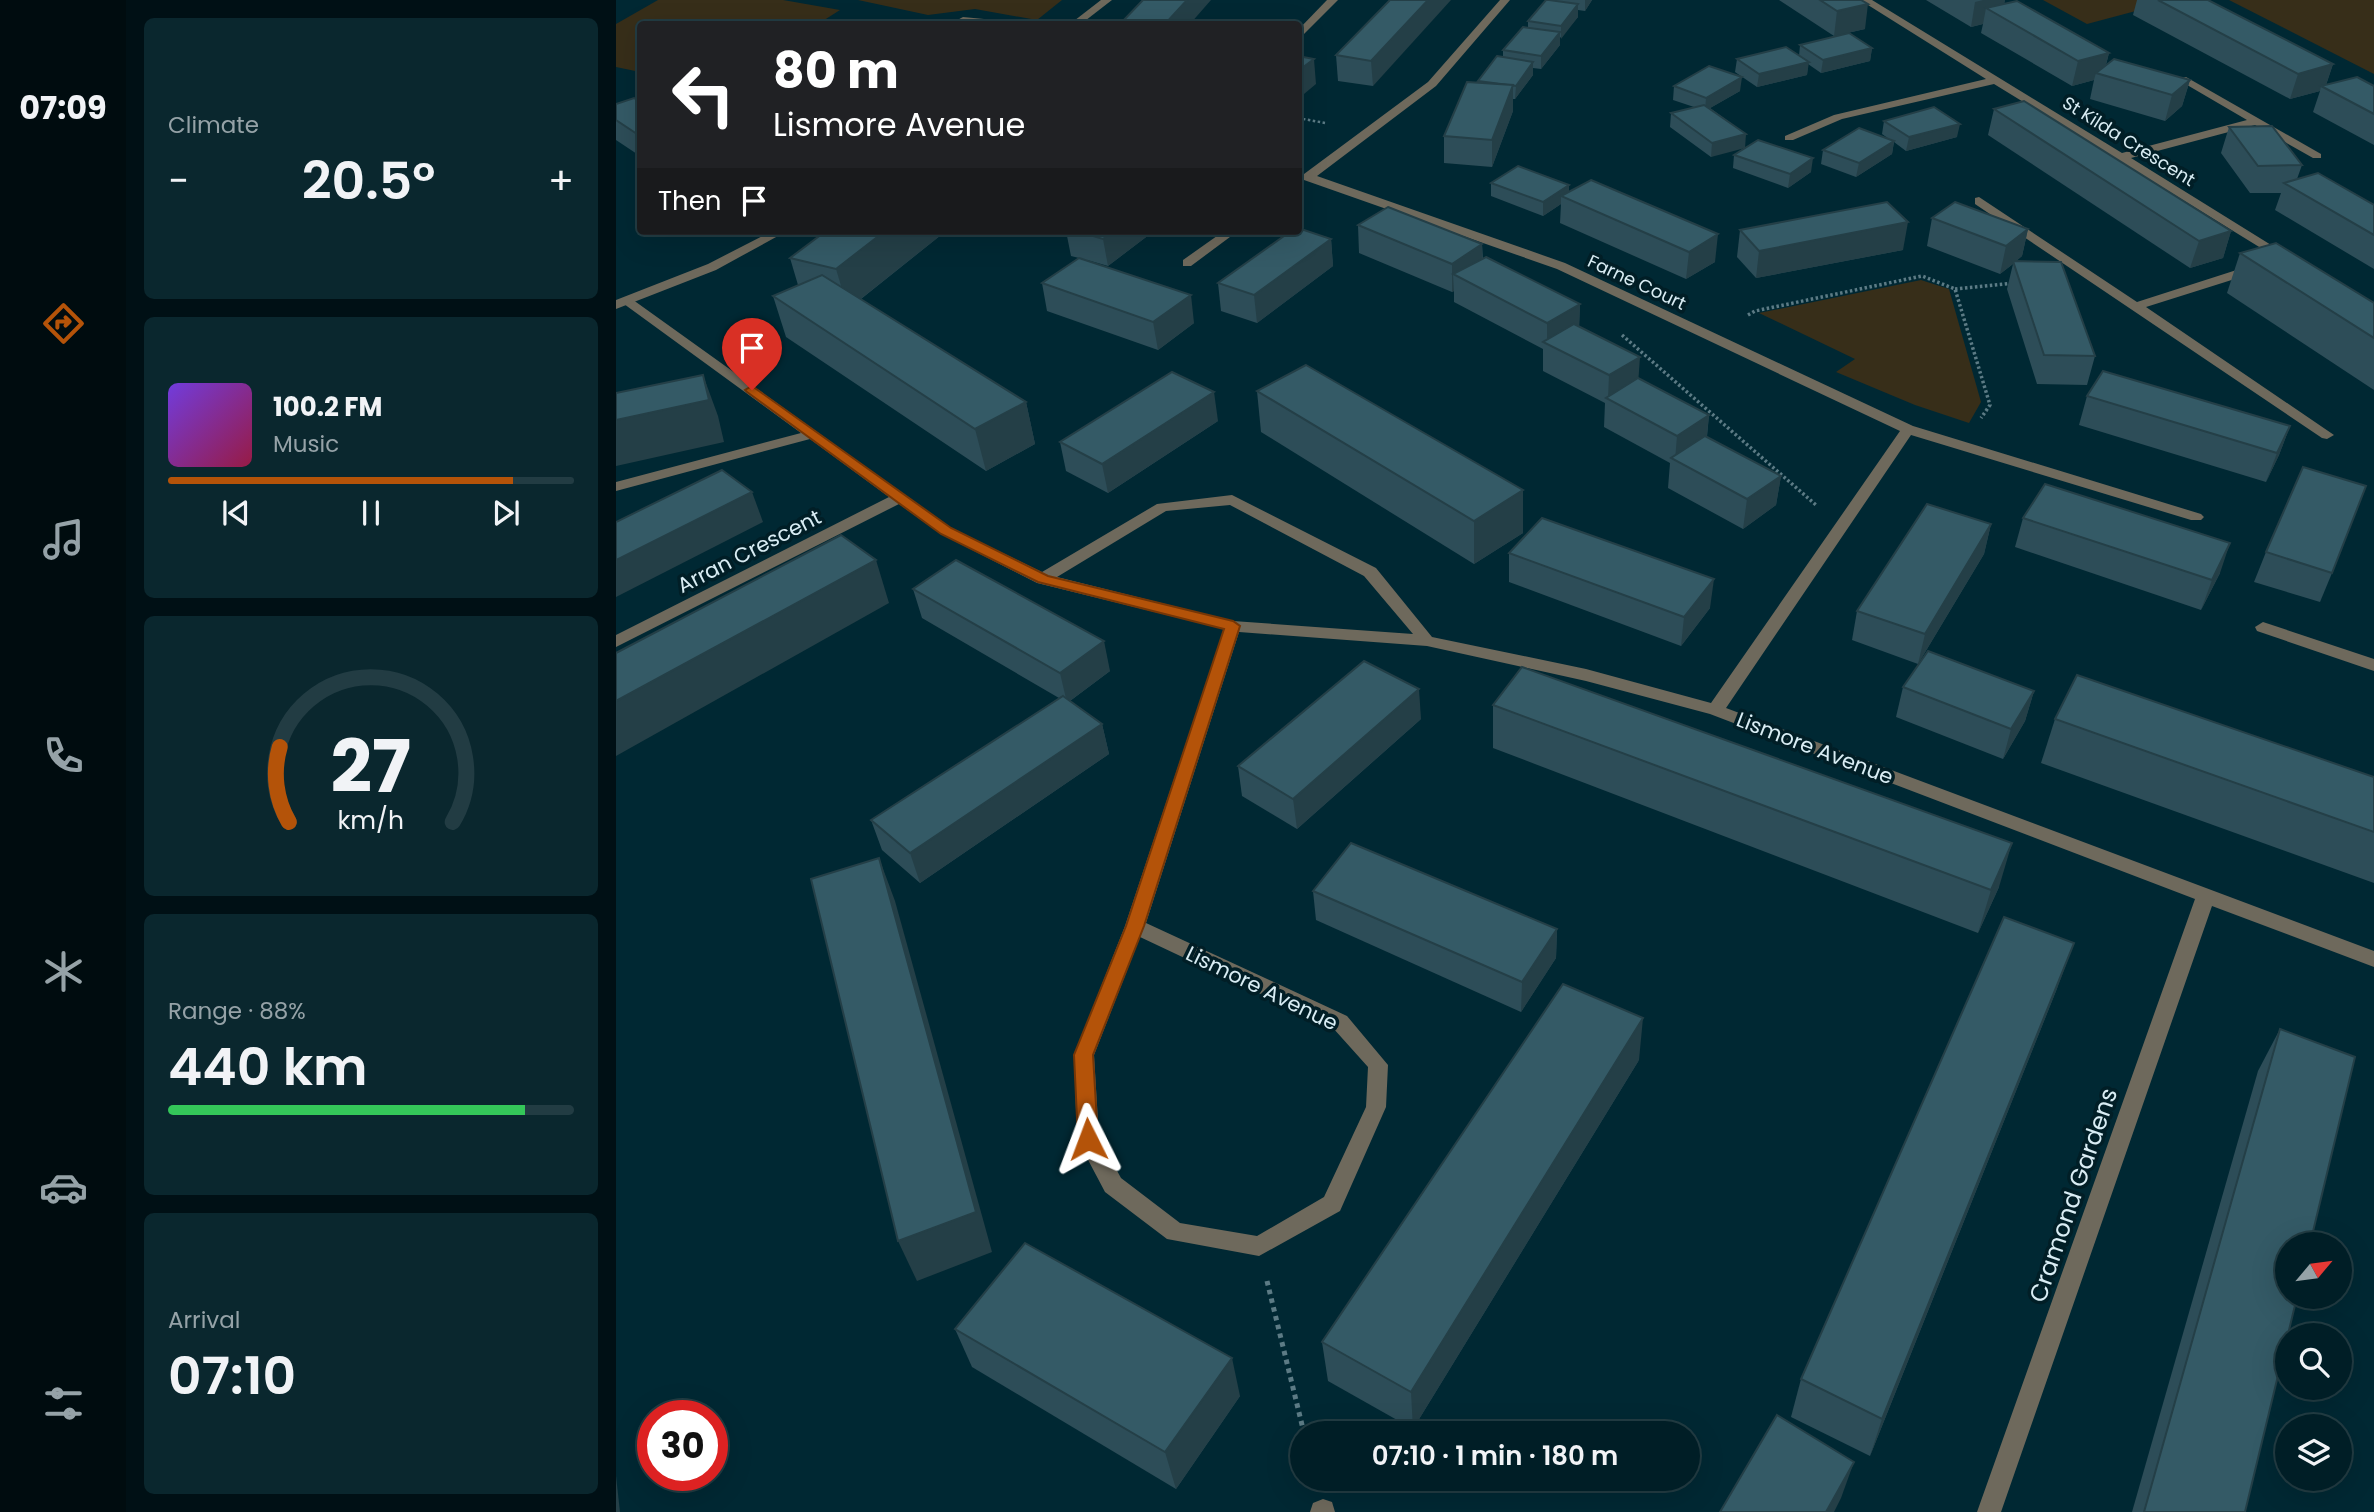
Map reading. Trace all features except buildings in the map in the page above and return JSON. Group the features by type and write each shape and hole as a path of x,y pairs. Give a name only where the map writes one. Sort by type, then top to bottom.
{"street":[{"path":"1079,21 1107,0"},
{"path":"1302,33 1333,0"},
{"name":"Farne Court","path":"1303,180 1432,85 1505,0"},
{"name":"St Kilda Crescent","path":"1865,0 2120,157 2280,263 2137,306"},
{"path":"1789,138 1838,117 1996,80"},
{"path":"2186,80 2317,156"},
{"path":"2120,157 2255,121"},
{"name":"Farne Court","path":"1303,180 1561,266 1908,429 2196,517"},
{"path":"1979,201 2328,435"},
{"path":"623,303 712,267 773,235"},
{"path":"1187,263 1226,235"},
{"name":"Lismore Avenue","path":"623,303 813,434 946,531 1043,579 1233,626 1427,642 1586,675 1715,710 2374,959"},
{"path":"1715,710 1908,429"},
{"path":"616,487 813,434"},
{"name":"Arran Crescent","path":"616,642 901,498"},
{"path":"1043,579 1162,507 1232,500 1370,572 1427,642"},
{"path":"1233,626 1135,926 1084,1055 1088,1139 1113,1185 1175,1232 1259,1246"},
{"path":"2263,627 2374,665"},
{"name":"Cramond Gardens","path":"1989,1512 2206,896"},
{"name":"Lismore Avenue","path":"1135,926 1340,1022 1378,1065 1376,1107 1332,1205 1259,1246"}],"path":[{"path":"1711,336 1755,310 1922,276 1955,289 2024,282"},
{"path":"1955,289 1990,405 1963,446"},
{"path":"1615,328 1841,527"},
{"path":"1259,1246 1301,1421"}],"shaded area":[{"path":"658,0 783,0 840,10 823,21 637,21 637,71 616,67 616,24"},
{"path":"858,0 1062,0 1037,20 975,9 928,15"},
{"path":"2043,0 2177,0 2087,24"},
{"path":"2229,0 2374,0 2374,74"},
{"path":"1921,280 1949,289 1981,402 1969,423 1915,405 1836,372 1855,359 1759,313"}],"route":[{"path":"752,390 946,531 1043,579 1233,626 1135,926 1084,1055 1088,1139"}]}
